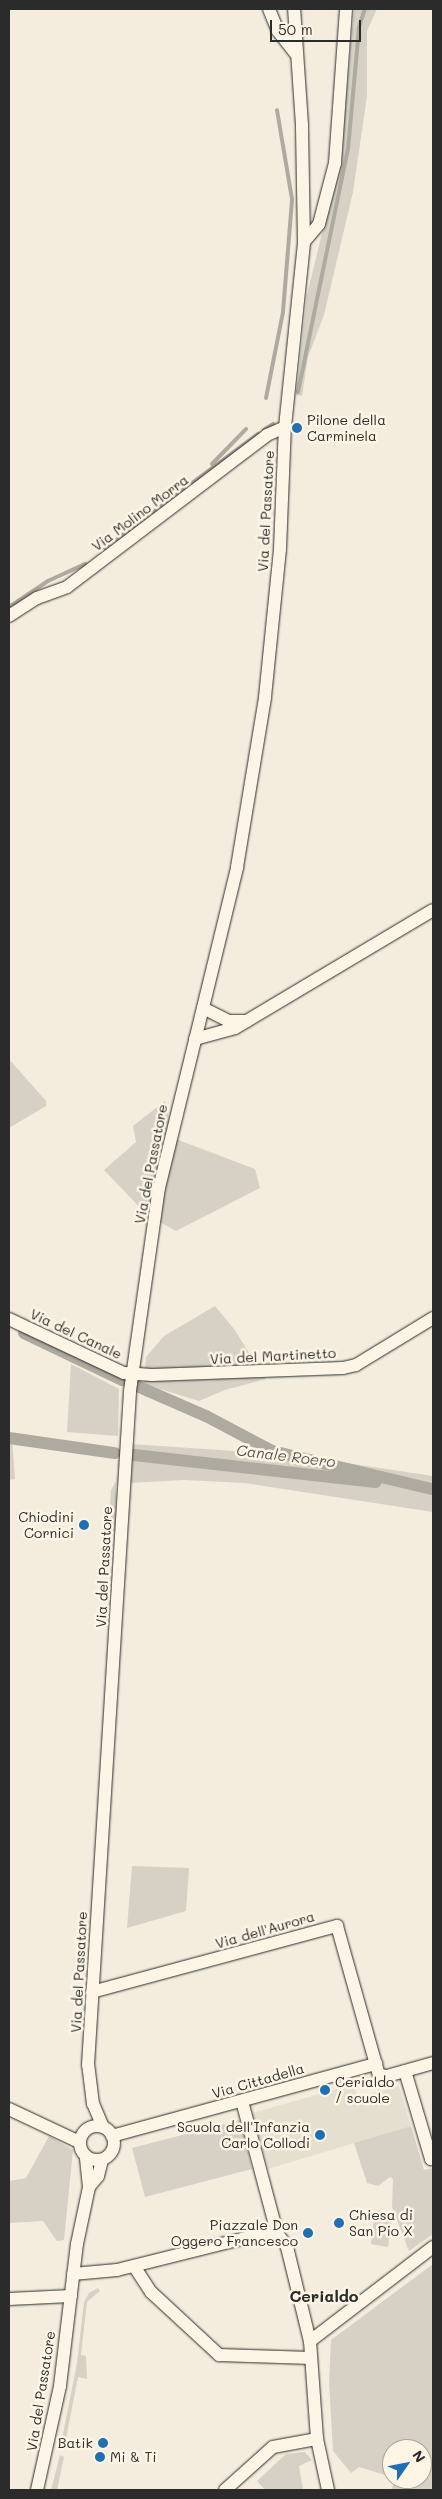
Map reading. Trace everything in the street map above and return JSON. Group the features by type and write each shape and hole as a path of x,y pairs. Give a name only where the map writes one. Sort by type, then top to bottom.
{"street":[{"path":"269,9 278,31 296,54"},
{"name":"Via del Passatore","path":"108,2132 93,2104 88,2065 132,1374 159,1188 204,1008 236,867 265,697 280,549 285,427 304,242 302,125 294,9"},
{"path":"304,242 319,224 335,163 346,9"},
{"name":"Via Molino Morra","path":"9,616 36,598 67,587 267,435 285,427"},
{"path":"195,1039 235,1028 433,910"},
{"path":"204,1008 228,1020 247,1021"},
{"name":"Via del Martinetto","path":"132,1374 206,1374 343,1368 356,1365 433,1318"},
{"name":"Via del Canale","path":"9,1319 132,1374"},
{"name":"Via dell'Aurora","path":"92,1992 336,1926 376,2064"},
{"path":"376,2064 379,2075 405,2071 433,2063"},
{"name":"Via Cittadella","path":"108,2132 242,2101 376,2064"},
{"path":"405,2071 431,2159 433,2159"},
{"path":"242,2101 277,2233 287,2247 310,2341 317,2439 328,2490"},
{"name":"Via del Passatore","path":"82,2136 93,2104"},
{"path":"9,2109 82,2136"},
{"path":"94,2126 108,2132 114,2147 102,2160 86,2157 82,2136 94,2126"},
{"name":"Via del Passatore","path":"37,2490 60,2386 73,2274 89,2186 86,2157"},
{"name":"Via del Passatore","path":"89,2186 98,2176 102,2160"},
{"path":"73,2274 82,2275 134,2266 265,2232 277,2233"},
{"path":"310,2341 433,2247"},
{"path":"134,2266 151,2292 219,2355 311,2358"},
{"path":"9,2299 70,2296"},
{"path":"225,2490 273,2447 317,2439"}],"shaded area":[{"path":"354,9 377,9 367,31 367,96 353,192 324,315 308,357 302,396 296,395 307,295 341,154"},
{"path":"9,1059 46,1101 46,1106 9,1128"},
{"path":"165,1101 173,1138 255,1169 260,1188 176,1231 147,1215 104,1170 136,1142 133,1126"},
{"path":"215,1306 234,1329 266,1379 225,1390 199,1401 144,1384 146,1357 164,1336"},
{"path":"71,1364 119,1389 118,1436 67,1432"},
{"path":"9,1440 12,1440 15,1479 9,1480"},
{"path":"131,1444 293,1455 433,1476 433,1512 245,1483 184,1480 129,1483"},
{"path":"116,1481 116,1530 113,1531 109,1525 111,1490"},
{"path":"132,1866 189,1868 186,1911 127,1928"},
{"name":"Scuola dell'Infanzia Carlo Collodi","path":"348,2086 354,2087 359,2097 399,2086 411,2126 268,2169 252,2113"},
{"path":"240,2120 252,2169 145,2197 132,2148"},
{"path":"411,2126 424,2170 433,2168 433,2234 409,2251 392,2207 393,2179 390,2177 378,2186 367,2183 354,2143"},
{"path":"49,2136 73,2150 64,2240 57,2241 43,2221 9,2223 9,2181 26,2178"},
{"path":"375,2210 392,2213 388,2247 371,2244"},
{"path":"433,2264 433,2490 391,2490 432,2489 432,2439 382,2439 382,2474 359,2467 351,2473 333,2451 329,2382 331,2340"},
{"path":"98,2288 100,2291 87,2302 81,2355 86,2356 87,2379 78,2377 65,2444 61,2444 77,2363 84,2302 89,2293"},
{"path":"305,2452 312,2460 299,2466 303,2489 265,2490 257,2481 286,2454"},
{"path":"60,2455 64,2457 57,2490 51,2490"}],"waterway":[{"path":"298,392 348,149 359,27 365,9"},
{"path":"266,398 283,312 292,199 277,110"},
{"path":"264,430 273,424"},
{"path":"212,464 246,429"},
{"path":"105,548 258,434"},
{"path":"9,607 48,581 85,564"},
{"path":"24,1333 122,1380"},
{"path":"137,1386 206,1416 272,1451 432,1489"},
{"path":"9,1438 115,1453"},
{"name":"Canale Roero","path":"134,1455 375,1482"}],"place":[{"name":"Pilone della Carminela","path":"297,428"},
{"name":"Chiodini Cornici","path":"84,1525"},
{"name":"Cerialdo / scuole","path":"325,2090"},
{"name":"Scuola dell'Infanzia Carlo Collodi","path":"320,2135"},
{"name":"Chiesa di San Pio X","path":"339,2223"},
{"name":"Piazzale Don Oggero Francesco","path":"308,2233"},
{"name":"Batik","path":"103,2443"},
{"name":"Mi & Ti","path":"100,2457"}],"district":[{"name":"Cerialdo","path":"324,2296"}]}
